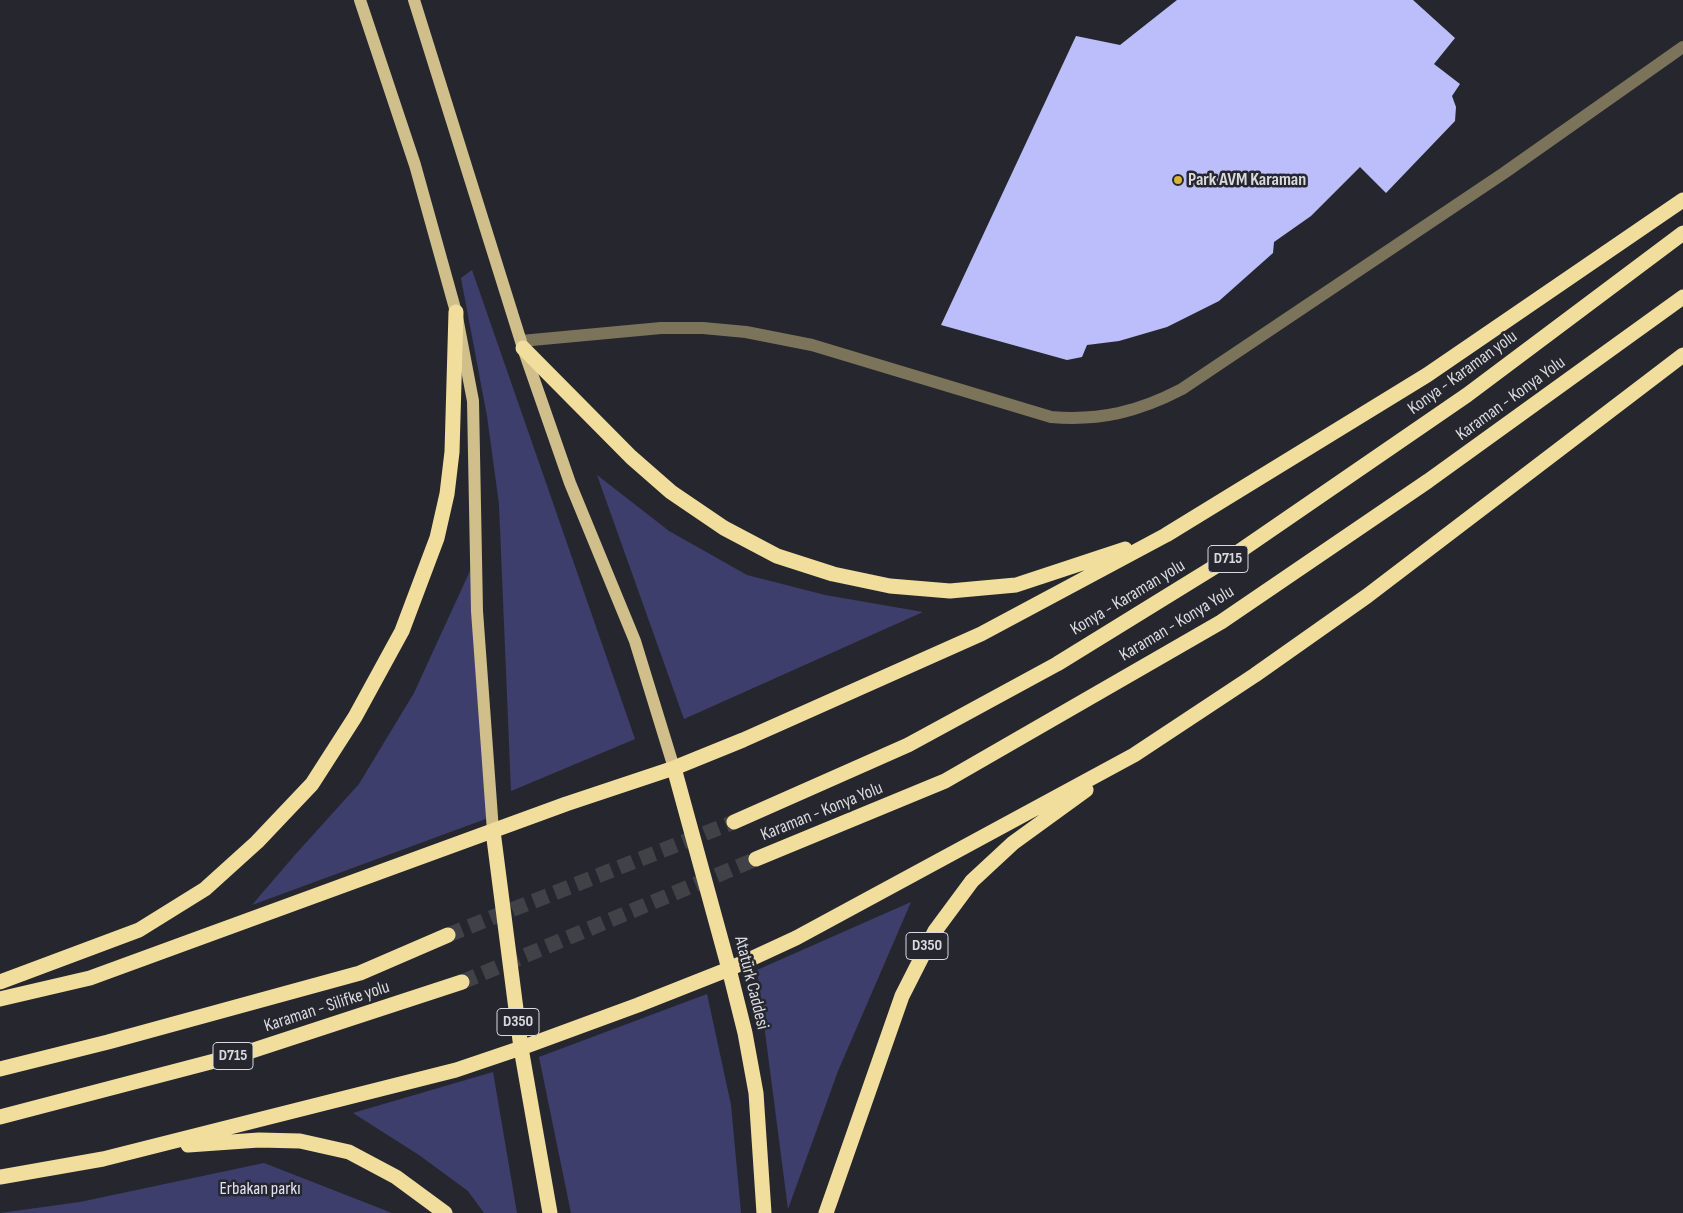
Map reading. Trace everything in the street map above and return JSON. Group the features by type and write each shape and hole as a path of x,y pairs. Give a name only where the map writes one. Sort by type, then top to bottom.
{"highway":[{"path":"0,999 90,978 493,831 674,768 752,736 980,634 1166,535 1427,375 1683,200"},
{"name":"Konya - Karaman yolu","path":"734,822 908,744 1056,664 1237,553 1467,395 1683,233"},
{"name":"Karaman - Konya Yolu","path":"756,860 945,781 1221,622 1428,481 1683,297"},
{"path":"0,982 139,930 205,890 257,842 312,784 355,717 402,631 437,538 447,494 452,452 456,312"},
{"path":"522,344 631,457 671,492 724,528 777,556 833,574 890,586 950,591 1016,585 1166,535"},
{"path":"103,1159 456,1070 638,1005 796,938 1134,755 1255,675 1367,596 1683,355"},
{"name":"D350","path":"826,1213 902,996 935,930 972,881 1013,843 1134,755"},
{"name":"Atatürk Caddesi","path":"674,768 729,968 756,1092 764,1213"},
{"name":"D350","path":"493,831 521,1048 550,1213"},
{"name":"Karaman - Silifke yolu","path":"0,1069 108,1042 360,973 448,936"},
{"name":"Karaman - Silifke yolu","path":"0,1117 245,1053 462,982"},
{"path":"0,1178 174,1146 259,1140 300,1141 349,1152 396,1177 445,1213"}],"main road":[{"path":"360,0 415,165 456,312 473,401 477,611 493,831"},
{"path":"414,0 522,344 570,483 635,641 674,768"}],"lane":[{"path":"522,344 661,328 703,328 746,332 812,345 1051,417 1091,418 1128,412 1160,401 1182,388 1504,173 1683,47"}],"green space":[{"path":"472,270 635,739 511,791 499,504 487,416 461,278"},
{"path":"597,475 669,531 747,575 825,595 923,612 684,719"},
{"path":"475,560 491,817 252,905 359,784 414,693"},
{"path":"911,902 838,1071 788,1209 757,970"},
{"path":"707,994 731,1105 741,1213 571,1213 539,1057"},
{"path":"493,1072 517,1213 484,1213 468,1191 419,1155 353,1113"},
{"name":"Erbakan parkı","path":"264,1163 392,1213 0,1213 80,1202"}],"building":[{"name":"Park AVM Karaman","path":"1177,0 1413,0 1455,38 1434,64 1460,84 1452,96 1456,107 1455,121 1386,193 1360,167 1311,216 1274,242 1273,253 1219,301 1167,327 1119,341 1087,345 1082,357 1067,360 941,325 1076,36 1120,45"}],"tunnel":[{"path":"448,935 734,822"},
{"path":"462,982 756,859"}],"place":[{"name":"Park AVM Karaman","path":"1178,180"}]}
